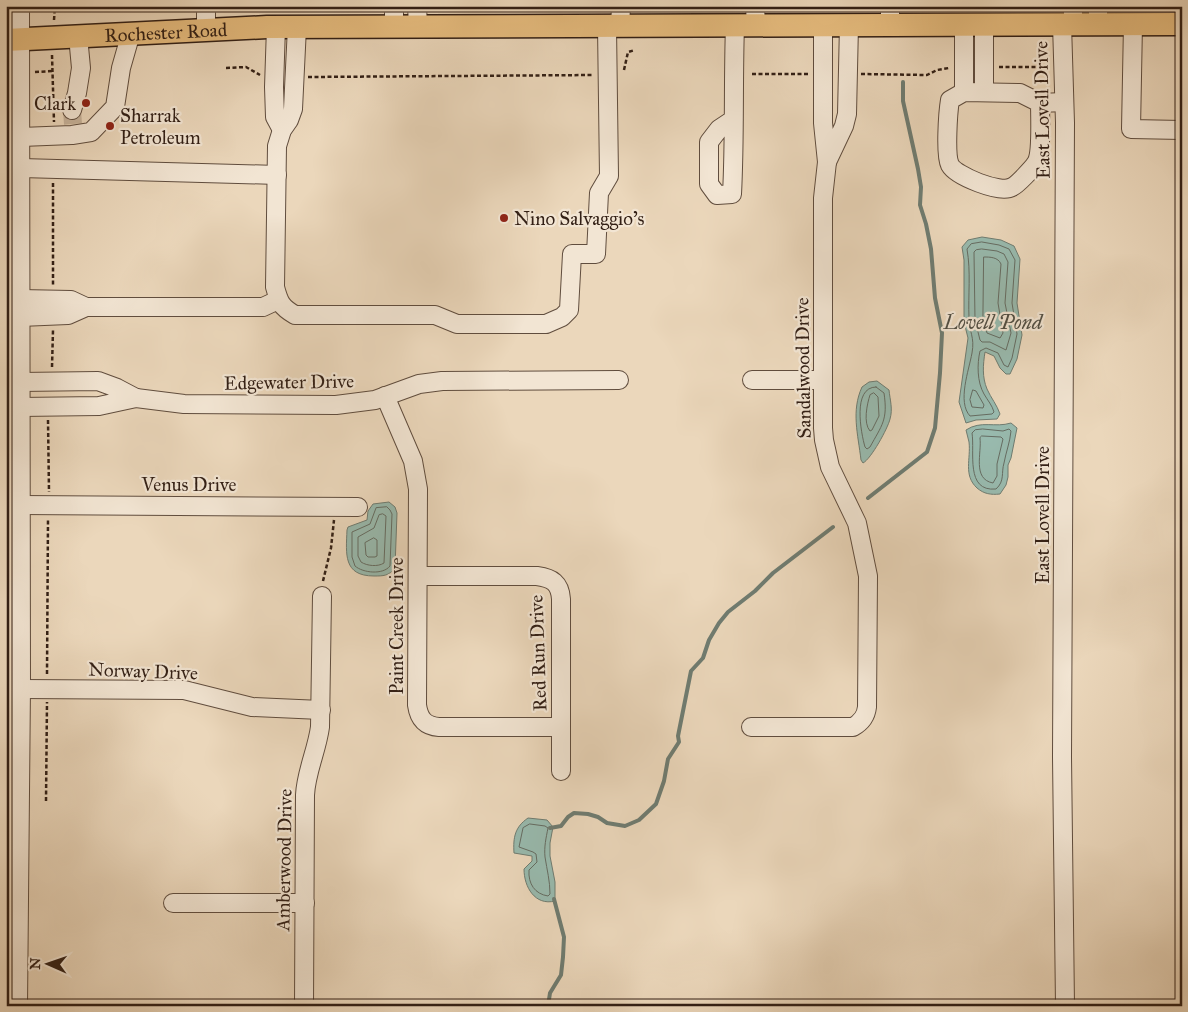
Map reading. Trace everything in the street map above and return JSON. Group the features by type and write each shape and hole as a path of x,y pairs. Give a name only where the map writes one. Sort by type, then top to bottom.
{"main road":[{"name":"Rochester Road","path":"14,39 286,27 394,16 616,20 749,19 823,25 849,25 890,16 974,25 1098,15 1133,24 1182,24"}],"street":[{"path":"18,1006 12,851 20,689 13,565 20,505 20,382 13,361 20,317 20,299 13,279 21,168 21,137 14,39 20,6"},
{"path":"206,6 206,30"},
{"name":"East Lovell Drive","path":"1065,1006 1062,771 1064,102 1069,18"},
{"path":"734,119 749,19"},
{"path":"286,27 298,84 289,120 282,130 277,146 275,287 278,300 284,309 295,315 435,315 456,324 546,324 562,317 569,310 572,254 596,254 599,193 609,176 616,20"},
{"path":"1133,24 1131,129 1182,130"},
{"name":"Sandalwood Drive","path":"751,727 848,728 862,721 866,712 868,576 857,524 837,482 827,455 822,428 823,198 827,162 823,123 823,25"},
{"name":"Sandalwood Drive","path":"827,162 844,126 847,114 849,25"},
{"path":"974,25 984,92"},
{"path":"964,92 974,25"},
{"path":"282,130 275,117 274,97 286,27"},
{"path":"72,123 91,132 115,108 121,68 131,33"},
{"path":"21,137 54,136 72,123 81,68 78,36"},
{"path":"274,97 298,84"},
{"path":"1040,103 1040,143 1037,162 1012,188 1004,189 986,185 961,175 952,167 948,159 948,109 950,100 964,92 984,92 1020,93 1040,103 1064,102"},
{"path":"21,168 277,175"},
{"path":"20,299 54,307 68,315 86,308 262,307 278,300"},
{"path":"20,317 54,307"},
{"name":"Edgewater Drive","path":"20,407 99,406 136,398 184,404 336,405 356,404 419,384 442,381 619,380"},
{"path":"752,380 822,380"},
{"name":"Edgewater Drive","path":"20,382 98,381 136,398"},
{"name":"Paint Creek Drive","path":"385,396 413,461 418,489 418,714 423,721 439,728 561,727"},
{"name":"Venus Drive","path":"20,505 358,507"},
{"name":"Red Run Drive","path":"418,576 537,576 545,577 556,583 561,599 561,771"},
{"name":"Amberwood Drive","path":"304,1006 305,788 319,735 322,596"},
{"name":"Norway Drive","path":"20,689 184,690 252,707 321,710"},
{"path":"173,903 305,903"}],"path":[{"path":"55,6 55,11"},
{"path":"622,73 628,52 636,50"},
{"path":"52,61 54,136"},
{"path":"226,68 246,67 263,77"},
{"path":"999,68 1054,67"},
{"path":"855,74 927,75 937,70 951,68"},
{"path":"43,71 53,71"},
{"path":"752,74 816,74"},
{"path":"298,84 602,75"},
{"path":"51,374 54,307 52,270 53,169"},
{"path":"48,414 48,496"},
{"path":"322,596 331,548 335,506"},
{"path":"47,680 48,514"},
{"path":"46,801 47,698"}],"water":[{"name":"Lovell Pond","path":"982,237 1001,240 1014,246 1020,259 1017,303 1022,335 1017,359 1010,374 1006,374 1000,368 994,356 985,352 984,380 1000,414 997,419 976,420 966,423 959,402 968,338 964,322 964,260 962,247 968,240"},
{"path":"877,381 889,390 891,415 879,443 863,463 857,432 857,405 862,387 869,382"},
{"path":"1011,423 1017,428 1008,465 1006,485 1000,494 985,493 977,488 970,478 968,466 969,442 966,430 977,425"},
{"path":"389,502 395,507 397,513 395,568 383,576 364,575 352,568 348,562 348,527 367,520 368,511 373,504"},
{"path":"528,818 547,820 553,827 550,856 555,882 555,901 542,901 532,894 526,882 524,869 532,861 532,856 514,853 516,833 520,825"}],"waterway":[{"path":"868,498 927,452 935,428 940,373 942,333 935,298 931,249 920,205 921,187 918,169 903,101 903,82"},
{"path":"550,828 561,826 574,813 588,814 598,817 607,823 625,826 639,820 656,804 664,781 668,759 679,742 678,736 691,671 703,658 709,640 719,623 728,612 755,591 773,573 833,527"},
{"path":"548,1006 550,993 561,975 563,957 564,937 554,899"}],"tunnel":[{"path":"72,110 73,124"}],"place":[{"name":"Clark","path":"86,103"},
{"name":"Sharrak Petroleum","path":"110,126"},
{"name":"Nino Salvaggio's","path":"504,218"}]}
